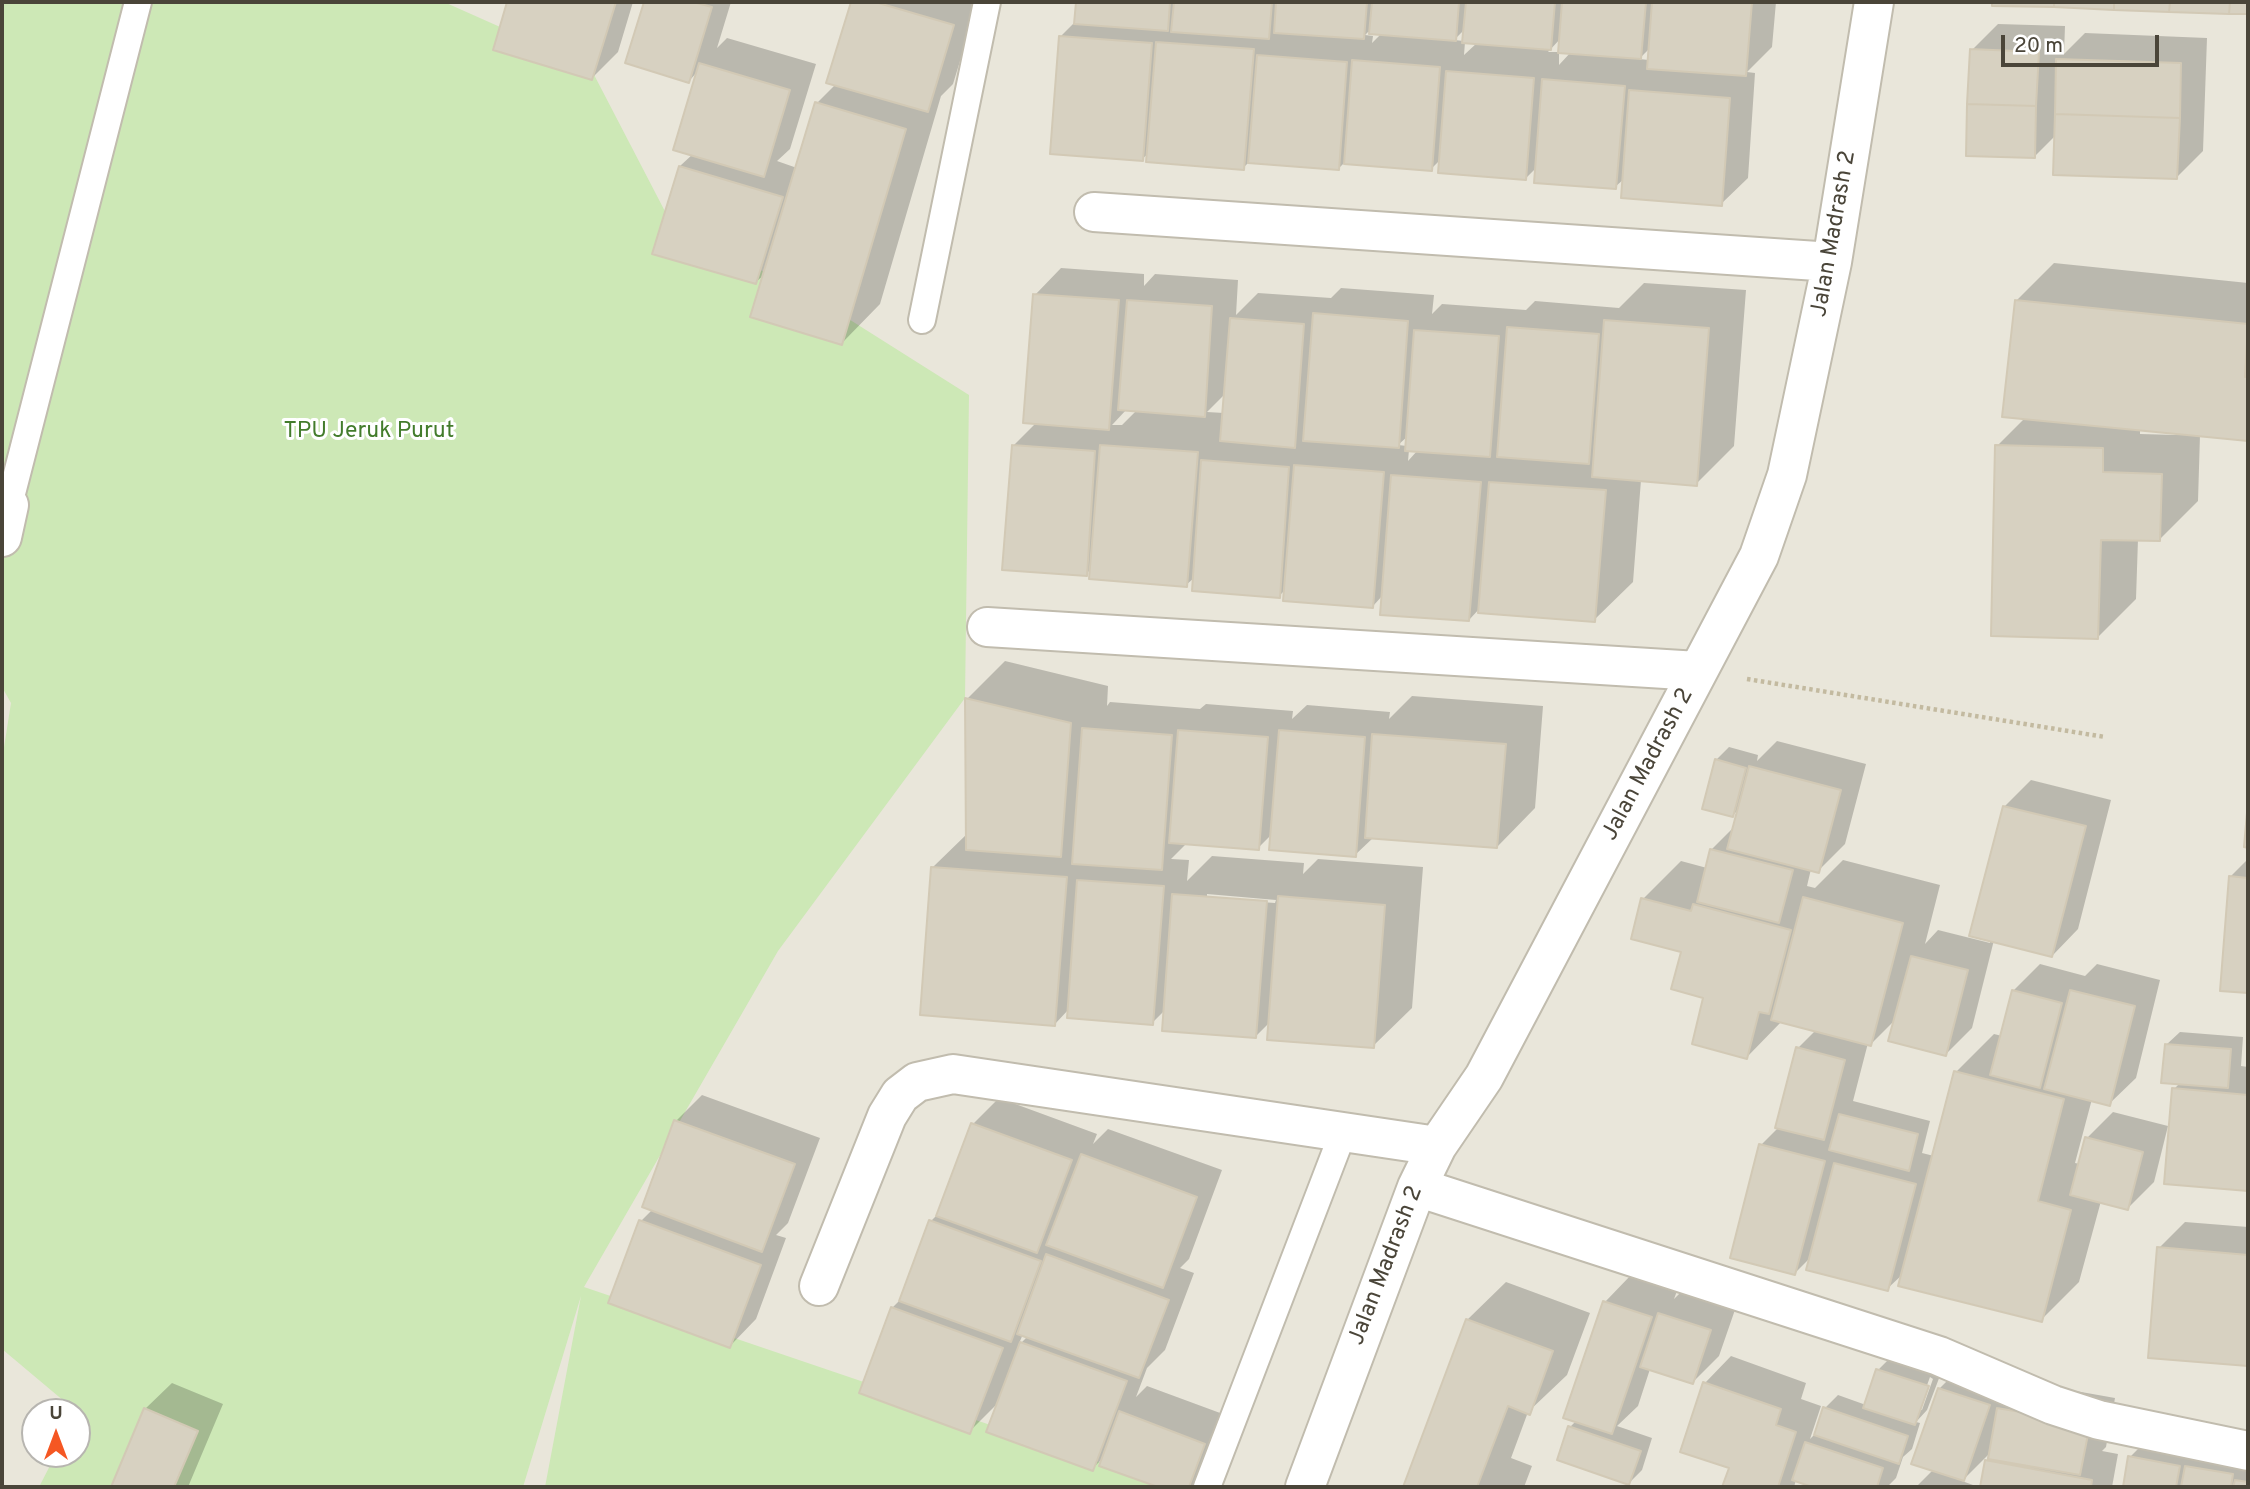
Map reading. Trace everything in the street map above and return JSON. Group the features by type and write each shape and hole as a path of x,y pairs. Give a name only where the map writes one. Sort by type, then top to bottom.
{"street":[{"name":"Jalan Madrash 2","path":"1306,1487 1417,1187 1437,1146 1484,1077 1759,556 1787,475 1832,262 1874,2"},
{"path":"1094,212 1832,262"},
{"path":"987,627 1698,671"},
{"path":"819,1286 887,1115 900,1096 917,1082 953,1074 1437,1146"},
{"path":"1417,1187 1938,1356 2053,1405 2099,1420 2248,1451"}],"lane":[{"path":"5,521 138,2"},
{"path":"922,320 979,7"},
{"path":"1207,1487 1343,1130"}],"path":[{"path":"1698,671 2105,737"}],"shaded area":[{"path":"2,2 2248,2 2248,1487 2,1487"}],"green space":[{"name":"TPU Jeruk Purut","path":"2,2 444,2 590,67 670,221 836,311 969,395 965,698 778,951 584,1287 1173,1487 545,1487 581,1296 523,1487 39,1487 49,1468 91,1468 91,1398 60,1398 2,1349 2,760 11,703 2,687"}],"building":[{"path":"507,2 616,2 592,80 493,50"},
{"path":"644,2 693,2 712,7 689,83 625,63"},
{"path":"851,2 875,2 954,25 928,112 826,83"},
{"path":"1076,2 1170,2 1168,31 1074,24"},
{"path":"1174,2 1272,2 1269,39 1171,32"},
{"path":"1276,2 1367,2 1364,39 1274,33"},
{"path":"1372,2 1459,2 1456,41 1369,34"},
{"path":"1466,2 1555,2 1551,50 1462,43"},
{"path":"1562,2 1646,2 1641,59 1558,53"},
{"path":"1652,2 1752,2 1746,76 1647,69"},
{"path":"1992,2 2054,2 2054,7 1992,6"},
{"path":"2054,2 2114,2 2114,10 2054,7"},
{"path":"2114,2 2170,2 2169,12 2114,10"},
{"path":"2170,2 2230,2 2229,14 2169,12"},
{"path":"2230,2 2248,2 2248,14 2229,14"},
{"path":"1059,36 1152,43 1143,161 1050,154"},
{"path":"1156,42 1254,49 1244,170 1146,162"},
{"path":"1970,49 2039,52 2036,106 1967,104"},
{"path":"1257,55 1347,62 1339,170 1248,163"},
{"path":"2056,59 2181,63 2180,118 2055,114"},
{"path":"1352,60 1440,67 1432,171 1344,164"},
{"path":"699,63 790,90 764,177 673,150"},
{"path":"1446,71 1534,78 1526,180 1438,173"},
{"path":"1542,79 1625,86 1616,189 1534,183"},
{"path":"1629,90 1730,98 1722,206 1621,198"},
{"path":"815,102 906,129 842,345 750,317"},
{"path":"1967,104 2036,106 2035,158 1966,156"},
{"path":"2055,114 2180,118 2177,179 2053,175"},
{"path":"679,166 783,197 756,284 652,254"},
{"path":"1033,294 1119,300 1109,430 1023,423"},
{"path":"1127,300 1212,306 1205,417 1118,410"},
{"path":"2015,300 2248,324 2245,377 2248,377 2248,441 2002,417"},
{"path":"1313,313 1408,321 1399,448 1303,441"},
{"path":"1230,318 1304,324 1295,448 1220,441"},
{"path":"1604,320 1709,328 1697,486 1592,477"},
{"path":"1507,327 1599,334 1589,464 1497,457"},
{"path":"1414,330 1499,336 1490,457 1405,451"},
{"path":"1012,445 1095,451 1087,576 1002,570"},
{"path":"1100,445 1198,452 1187,587 1089,579"},
{"path":"1995,445 2103,448 2103,472 2162,474 2160,541 2101,540 2098,639 1991,636"},
{"path":"1201,460 1289,467 1280,598 1192,591"},
{"path":"1294,465 1384,472 1373,608 1283,601"},
{"path":"1391,475 1481,482 1469,621 1380,615"},
{"path":"1489,482 1606,490 1595,622 1478,613"},
{"path":"965,698 1071,723 1061,857 966,850"},
{"path":"1082,728 1172,735 1162,870 1072,864"},
{"path":"1178,730 1268,737 1259,850 1169,843"},
{"path":"1279,730 1365,737 1356,857 1269,850"},
{"path":"1372,734 1506,744 1497,848 1365,838"},
{"path":"1715,759 1746,768 1733,817 1702,809"},
{"path":"1749,766 1841,790 1819,873 1727,849"},
{"path":"2248,801 2248,848 2244,847"},
{"path":"2003,806 2086,826 2052,957 1969,936"},
{"path":"1710,849 1793,870 1779,923 1697,902"},
{"path":"931,867 1067,877 1055,1026 920,1015"},
{"path":"2229,876 2248,878 2248,993 2220,991"},
{"path":"1077,880 1164,886 1153,1025 1067,1018"},
{"path":"1172,894 1267,901 1256,1038 1162,1031"},
{"path":"1278,896 1385,905 1374,1048 1267,1040"},
{"path":"1803,897 1903,923 1871,1046 1771,1020"},
{"path":"1641,898 1691,911 1693,904 1791,930 1769,1014 1759,1012 1747,1059 1692,1044 1703,998 1671,989 1681,952 1631,939"},
{"path":"1911,956 1968,970 1946,1056 1888,1041"},
{"path":"2012,990 2062,1003 2040,1088 1990,1075"},
{"path":"2070,990 2135,1006 2110,1106 2044,1089"},
{"path":"2165,1044 2231,1049 2228,1088 2161,1083"},
{"path":"1796,1047 1845,1060 1824,1140 1775,1128"},
{"path":"1954,1071 2064,1099 2038,1201 2071,1210 2042,1322 1898,1286"},
{"path":"2172,1088 2248,1095 2248,1191 2164,1184"},
{"path":"1839,1114 1918,1134 1909,1171 1829,1150"},
{"path":"674,1120 795,1164 762,1252 642,1207"},
{"path":"971,1123 1072,1160 1037,1253 936,1216"},
{"path":"2085,1137 2143,1152 2128,1210 2070,1195"},
{"path":"1759,1144 1825,1161 1795,1275 1730,1258"},
{"path":"1081,1154 1197,1197 1163,1288 1046,1245"},
{"path":"1834,1163 1916,1184 1888,1291 1806,1270"},
{"path":"639,1220 761,1265 730,1348 608,1303"},
{"path":"929,1220 1041,1261 1011,1342 899,1301"},
{"path":"2157,1247 2248,1255 2248,1366 2148,1358"},
{"path":"1046,1254 1169,1300 1139,1378 1017,1334"},
{"path":"1603,1301 1652,1317 1612,1434 1563,1418"},
{"path":"891,1307 1003,1348 970,1434 859,1393"},
{"path":"1658,1313 1711,1330 1693,1384 1640,1367"},
{"path":"1466,1319 1553,1351 1530,1415 1508,1406 1477,1487 1403,1487"},
{"path":"1020,1342 1127,1381 1093,1471 986,1432"},
{"path":"1876,1369 1929,1386 1915,1425 1863,1408"},
{"path":"1703,1382 1781,1409 1776,1425 1796,1432 1778,1487 1722,1487 1729,1468 1680,1452"},
{"path":"1938,1388 1990,1405 1964,1481 1911,1464"},
{"path":"1823,1407 1908,1436 1899,1464 1814,1435"},
{"path":"144,1408 198,1431 174,1487 111,1487"},
{"path":"1997,1408 2090,1424 2080,1475 1988,1459"},
{"path":"1119,1411 1205,1444 1189,1487 1158,1487 1099,1466"},
{"path":"1568,1426 1641,1451 1629,1485 1557,1460"},
{"path":"1805,1442 1883,1468 1877,1487 1812,1487 1792,1480"},
{"path":"2128,1456 2180,1466 2176,1487 2123,1487"},
{"path":"1985,1460 2092,1480 2091,1487 1980,1487"},
{"path":"2185,1466 2233,1474 2231,1487 2181,1487"},
{"path":"2235,1480 2248,1482 2248,1487 2233,1487"}]}
